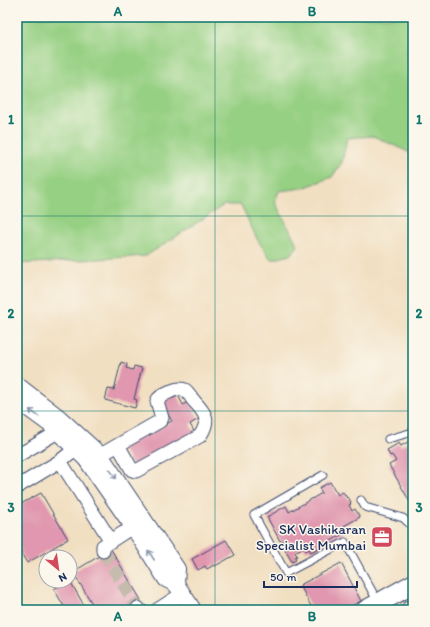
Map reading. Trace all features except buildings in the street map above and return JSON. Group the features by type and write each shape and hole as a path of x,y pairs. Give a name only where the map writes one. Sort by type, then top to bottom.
{"main road":[{"path":"372,607 413,584"}],"street":[{"path":"17,385 57,416 80,445 94,459 140,525 177,569 179,589 193,610"},
{"path":"94,459 118,445 160,421 162,418 157,401 159,397 178,389 185,390 206,415 205,429 200,436 136,470 132,470 118,445"},
{"path":"17,400 56,430 80,445"},
{"path":"17,456 51,436 56,430"},
{"path":"17,487 60,461 80,445"},
{"path":"60,461 107,546 140,525"},
{"path":"159,609 179,589"}],"lane":[{"path":"388,439 413,432"},
{"path":"323,475 254,515 286,573 345,542 372,607"},
{"path":"361,500 365,507 403,518 413,528"}],"green space":[{"path":"17,17 413,17 413,154 373,136 347,138 342,162 332,177 303,188 279,191 275,202 298,246 290,255 271,260 257,239 241,205 224,205 146,256 17,264"}],"tunnel":[{"path":"103,551 138,608"}],"place":[{"name":"SK Vashikaran Specialist Mumbai","path":"382,537"}]}
